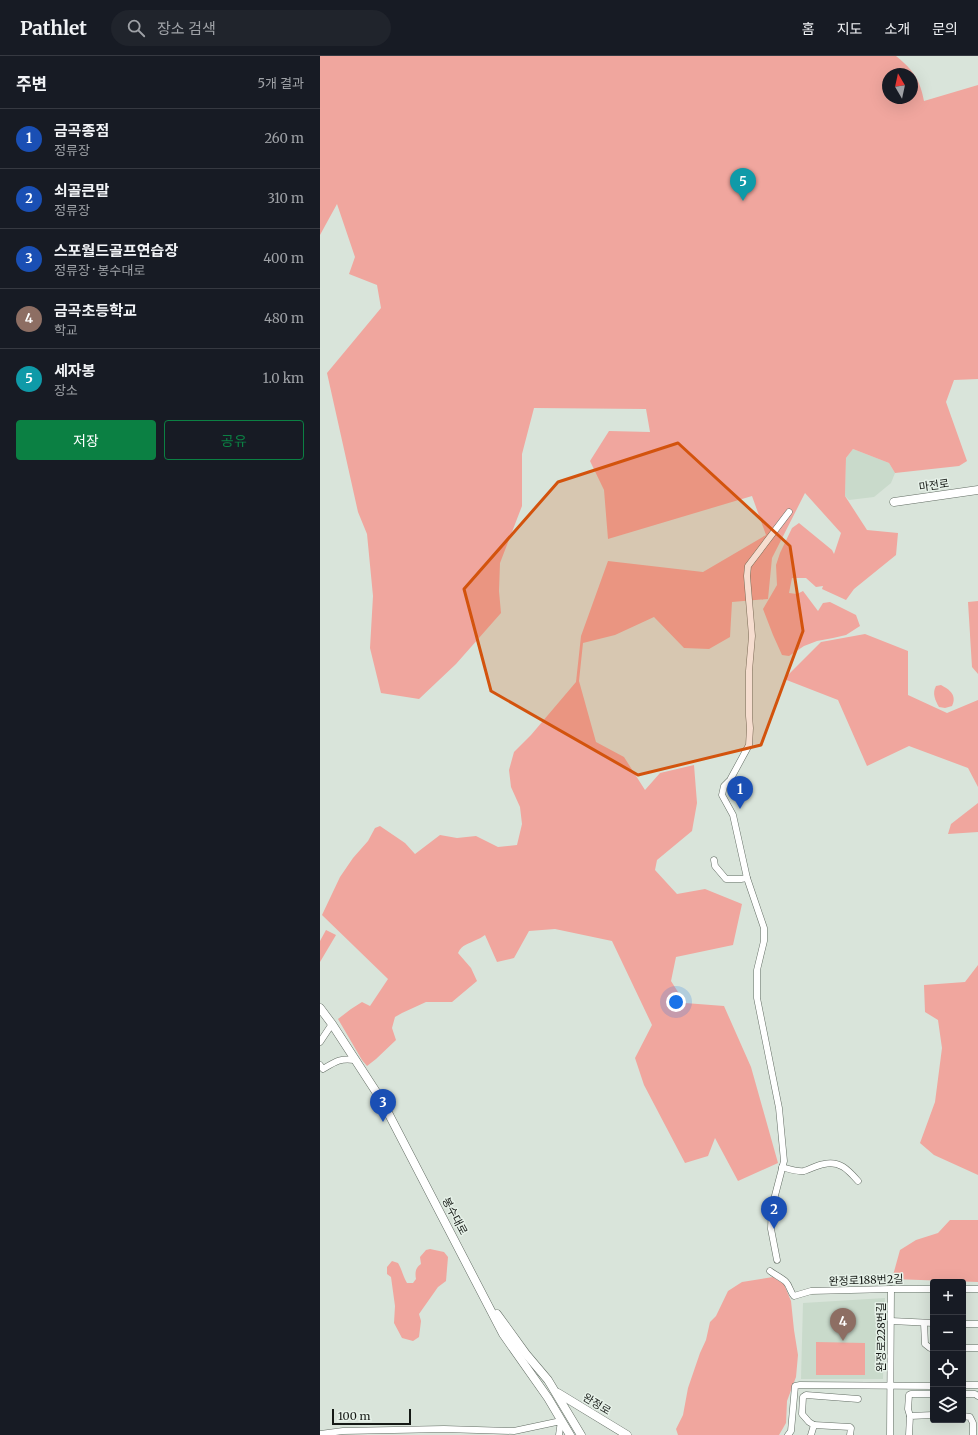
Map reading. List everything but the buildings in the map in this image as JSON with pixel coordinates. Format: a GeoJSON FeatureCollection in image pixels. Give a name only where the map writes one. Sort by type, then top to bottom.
{"type":"FeatureCollection","features":[{"type":"Feature","properties":{"kind":"main road","name":"마전로"},"geometry":{"type":"LineString","coordinates":[[894,502],[978,490]]}},
{"type":"Feature","properties":{"kind":"main road","name":"봉수대로"},"geometry":{"type":"LineString","coordinates":[[320,1008],[382,1101],[503,1334],[548,1398],[569,1435]]}},
{"type":"Feature","properties":{"kind":"main road"},"geometry":{"type":"LineString","coordinates":[[484,1295],[526,1354],[541,1371],[556,1392],[580,1433]]}},
{"type":"Feature","properties":{"kind":"main road","name":"완정로"},"geometry":{"type":"LineString","coordinates":[[525,1366],[543,1383],[556,1392],[627,1435]]}},
{"type":"Feature","properties":{"kind":"main road"},"geometry":{"type":"LineString","coordinates":[[569,1435],[571,1430],[576,1430],[580,1433]]}},
{"type":"Feature","properties":{"kind":"street"},"geometry":{"type":"LineString","coordinates":[[777,1260],[771,1229],[772,1207],[784,1161],[779,1108],[757,998],[757,970],[764,941],[764,928],[747,878],[733,815],[724,799],[722,791],[730,780],[749,745],[749,671],[752,636],[747,576],[748,566],[789,512]]}},
{"type":"Feature","properties":{"kind":"street"},"geometry":{"type":"LineString","coordinates":[[714,860],[715,866],[726,879],[747,878]]}},
{"type":"Feature","properties":{"kind":"street"},"geometry":{"type":"LineString","coordinates":[[320,1042],[332,1024]]}},
{"type":"Feature","properties":{"kind":"street"},"geometry":{"type":"LineString","coordinates":[[320,1065],[323,1070],[337,1060],[355,1060]]}},
{"type":"Feature","properties":{"kind":"street"},"geometry":{"type":"LineString","coordinates":[[782,1167],[803,1171],[833,1163],[847,1169],[858,1181]]}},
{"type":"Feature","properties":{"kind":"street","name":"완정로188번2길"},"geometry":{"type":"LineString","coordinates":[[770,1271],[786,1281],[791,1294],[794,1296],[811,1291],[930,1289]]}},
{"type":"Feature","properties":{"kind":"street","name":"완정로228번길"},"geometry":{"type":"LineString","coordinates":[[890,1435],[891,1289]]}},
{"type":"Feature","properties":{"kind":"street"},"geometry":{"type":"LineString","coordinates":[[966,1289],[978,1289]]}},
{"type":"Feature","properties":{"kind":"street"},"geometry":{"type":"LineString","coordinates":[[891,1321],[930,1324]]}},
{"type":"Feature","properties":{"kind":"street"},"geometry":{"type":"LineString","coordinates":[[924,1323],[925,1344],[930,1348]]}},
{"type":"Feature","properties":{"kind":"street"},"geometry":{"type":"LineString","coordinates":[[966,1324],[978,1324]]}},
{"type":"Feature","properties":{"kind":"street"},"geometry":{"type":"LineString","coordinates":[[966,1348],[978,1348]]}},
{"type":"Feature","properties":{"kind":"street"},"geometry":{"type":"LineString","coordinates":[[966,1394],[977,1395],[976,1385]]}},
{"type":"Feature","properties":{"kind":"street"},"geometry":{"type":"LineString","coordinates":[[788,1435],[791,1431],[795,1386],[891,1386]]}},
{"type":"Feature","properties":{"kind":"street","name":"완정로228번길"},"geometry":{"type":"LineString","coordinates":[[891,1386],[930,1386]]}},
{"type":"Feature","properties":{"kind":"street"},"geometry":{"type":"LineString","coordinates":[[909,1435],[909,1395],[930,1394]]}},
{"type":"Feature","properties":{"kind":"street"},"geometry":{"type":"LineString","coordinates":[[850,1435],[850,1427],[814,1425],[809,1422],[802,1414],[803,1398],[806,1396],[858,1399]]}},
{"type":"Feature","properties":{"kind":"street"},"geometry":{"type":"LineString","coordinates":[[910,1416],[930,1415]]}},
{"type":"Feature","properties":{"kind":"street"},"geometry":{"type":"LineString","coordinates":[[966,1416],[973,1416],[973,1435]]}},
{"type":"Feature","properties":{"kind":"street"},"geometry":{"type":"LineString","coordinates":[[320,1434],[343,1431],[444,1429],[514,1431],[561,1421],[559,1435]]}},
{"type":"Feature","properties":{"kind":"street"},"geometry":{"type":"LineString","coordinates":[[811,1435],[814,1425]]}},
{"type":"Feature","properties":{"kind":"highlighted area"},"geometry":{"type":"Polygon","coordinates":[[[678,443],[790,546],[803,631],[761,745],[638,775],[491,691],[464,589],[558,482],[678,443]]]}},
{"type":"Feature","properties":{"kind":"shaded area"},"geometry":{"type":"Polygon","coordinates":[[[320,56],[896,56],[909,68],[882,68],[882,104],[918,104],[918,81],[924,101],[978,85],[978,379],[954,380],[946,402],[967,461],[959,466],[895,473],[889,463],[853,449],[846,458],[845,496],[867,530],[898,533],[896,555],[854,589],[846,600],[822,589],[823,586],[816,587],[806,578],[792,578],[789,593],[797,594],[803,591],[818,611],[823,603],[830,602],[856,615],[860,626],[846,635],[817,641],[804,646],[789,656],[782,655],[773,635],[763,609],[777,585],[776,565],[792,528],[799,523],[832,550],[834,554],[841,533],[805,493],[772,558],[768,599],[732,602],[730,637],[709,649],[684,648],[654,617],[615,635],[583,643],[579,681],[596,742],[624,757],[645,790],[660,773],[694,765],[697,803],[692,831],[657,860],[655,870],[677,894],[705,889],[742,904],[733,945],[676,957],[671,981],[685,1003],[724,1006],[751,1067],[778,1163],[738,1181],[715,1138],[708,1156],[685,1163],[644,1085],[635,1058],[652,1025],[612,941],[555,929],[529,931],[514,958],[497,962],[485,935],[466,945],[458,953],[471,968],[477,981],[452,1002],[426,1002],[395,1017],[392,1028],[396,1040],[367,1066],[338,1019],[362,1002],[370,1006],[388,979],[322,915],[340,877],[353,858],[368,841],[375,828],[380,826],[405,843],[415,854],[440,835],[457,838],[476,836],[498,847],[517,845],[522,824],[520,807],[511,787],[509,770],[514,752],[531,735],[576,682],[581,636],[608,561],[703,572],[766,535],[752,496],[608,539],[604,490],[590,461],[609,431],[650,432],[646,409],[534,408],[522,454],[522,506],[500,563],[499,591],[501,613],[456,664],[419,699],[381,693],[370,648],[373,596],[367,534],[358,512],[327,373],[381,308],[377,285],[349,274],[355,257],[337,204],[320,235],[320,56]]]}},
{"type":"Feature","properties":{"kind":"shaded area"},"geometry":{"type":"Polygon","coordinates":[[[853,449],[889,463],[895,473],[891,483],[874,497],[849,500],[845,496],[846,458],[853,449]]]}},
{"type":"Feature","properties":{"kind":"shaded area"},"geometry":{"type":"Polygon","coordinates":[[[978,601],[978,674],[972,667],[968,602],[978,601]]]}},
{"type":"Feature","properties":{"kind":"shaded area"},"geometry":{"type":"Polygon","coordinates":[[[865,634],[908,651],[908,695],[947,713],[978,700],[978,787],[968,768],[909,746],[867,766],[838,700],[784,679],[821,642],[865,634]]]}},
{"type":"Feature","properties":{"kind":"shaded area"},"geometry":{"type":"Polygon","coordinates":[[[941,685],[952,693],[954,699],[952,706],[945,708],[939,707],[934,696],[934,691],[936,686],[941,685]]]}},
{"type":"Feature","properties":{"kind":"shaded area"},"geometry":{"type":"Polygon","coordinates":[[[978,803],[978,832],[948,834],[951,824],[978,803]]]}},
{"type":"Feature","properties":{"kind":"shaded area"},"geometry":{"type":"Polygon","coordinates":[[[326,930],[336,935],[320,962],[320,941],[326,930]]]}},
{"type":"Feature","properties":{"kind":"shaded area"},"geometry":{"type":"Polygon","coordinates":[[[978,965],[978,1175],[934,1155],[920,1143],[935,1102],[942,1048],[938,1020],[925,1012],[924,985],[965,982],[978,965]]]}},
{"type":"Feature","properties":{"kind":"shaded area"},"geometry":{"type":"Polygon","coordinates":[[[950,1220],[978,1220],[978,1282],[966,1282],[966,1279],[930,1279],[930,1280],[892,1279],[900,1250],[916,1240],[938,1233],[950,1220]]]}},
{"type":"Feature","properties":{"kind":"shaded area"},"geometry":{"type":"Polygon","coordinates":[[[430,1249],[444,1252],[448,1257],[446,1281],[438,1287],[419,1314],[421,1321],[419,1337],[413,1341],[402,1338],[394,1323],[395,1306],[391,1277],[387,1274],[387,1267],[392,1261],[398,1263],[407,1283],[413,1283],[416,1279],[417,1269],[421,1264],[420,1257],[426,1250],[430,1249]]]}},
{"type":"Feature","properties":{"kind":"shaded area"},"geometry":{"type":"Polygon","coordinates":[[[773,1277],[784,1284],[791,1301],[798,1355],[796,1377],[787,1401],[786,1423],[779,1435],[678,1435],[676,1429],[683,1415],[688,1388],[706,1340],[710,1322],[716,1316],[728,1291],[742,1282],[773,1277]]]}},
{"type":"Feature","properties":{"kind":"shaded area"},"geometry":{"type":"Polygon","coordinates":[[[885,1298],[883,1379],[801,1379],[803,1303],[885,1298]]]}},
{"type":"Feature","properties":{"kind":"shaded area"},"geometry":{"type":"Polygon","coordinates":[[[816,1342],[865,1343],[865,1375],[816,1375],[816,1342]]]}},
{"type":"Feature","properties":{"kind":"place","name":"세자봉"},"geometry":{"type":"Point","coordinates":[743,201]}},
{"type":"Feature","properties":{"kind":"place","name":"금곡종점"},"geometry":{"type":"Point","coordinates":[740,809]}},
{"type":"Feature","properties":{"kind":"place","name":"스포월드골프연습장"},"geometry":{"type":"Point","coordinates":[383,1122]}},
{"type":"Feature","properties":{"kind":"place","name":"쇠골큰말"},"geometry":{"type":"Point","coordinates":[774,1229]}},
{"type":"Feature","properties":{"kind":"place","name":"금곡초등학교"},"geometry":{"type":"Point","coordinates":[843,1341]}}]}
